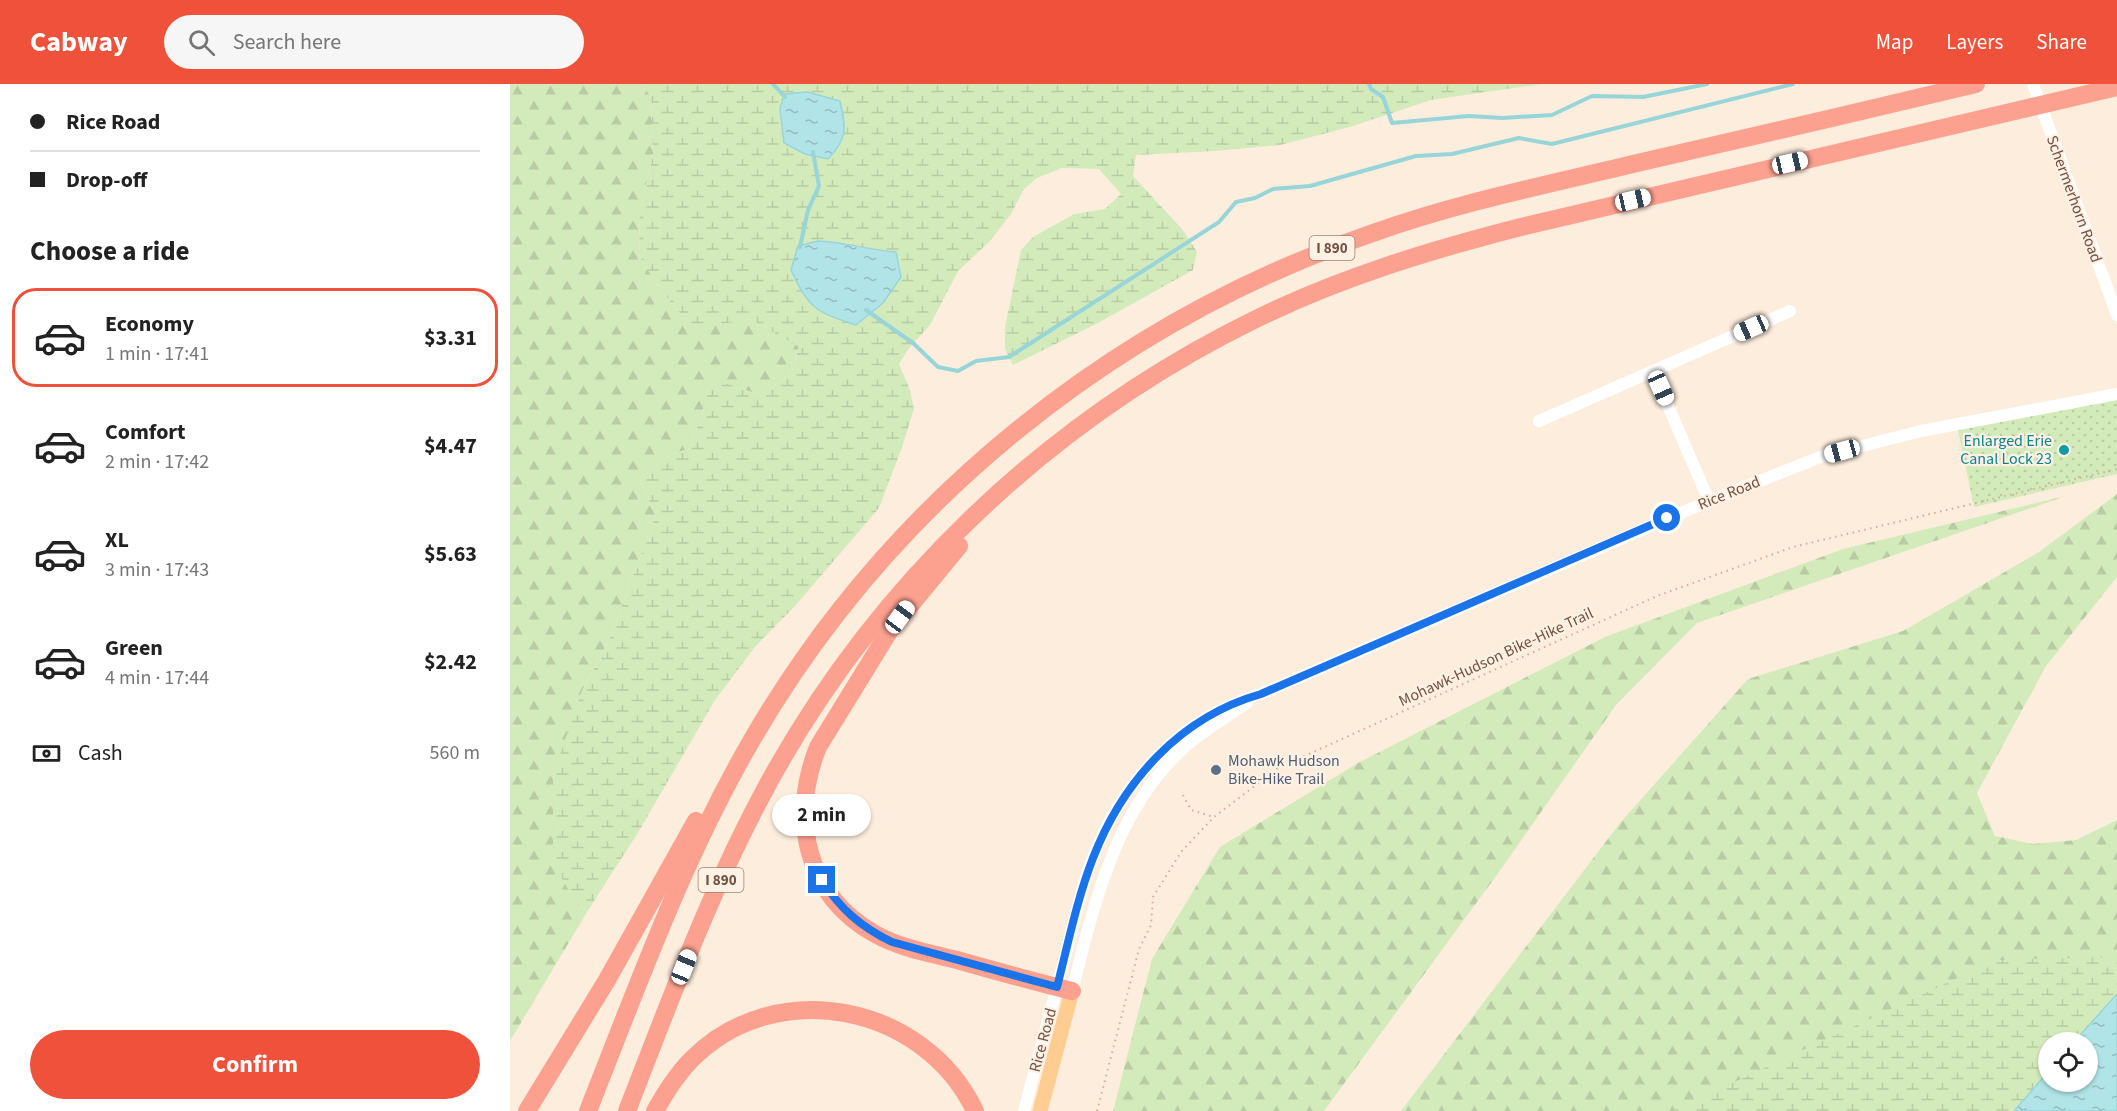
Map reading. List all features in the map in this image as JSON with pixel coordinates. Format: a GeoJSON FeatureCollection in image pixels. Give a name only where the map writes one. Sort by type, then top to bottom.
{"type":"FeatureCollection","features":[{"type":"Feature","properties":{"kind":"highway","name":"I 890"},"geometry":{"type":"LineString","coordinates":[[588,1111],[668,910],[707,823],[754,736],[793,675],[812,648],[899,541],[965,475],[1004,441],[1116,358],[1156,332],[1234,291],[1330,248],[1438,212],[1976,84]]}},
{"type":"Feature","properties":{"kind":"highway","name":"I 890"},"geometry":{"type":"LineString","coordinates":[[627,1111],[697,934],[740,839],[785,754],[845,664],[866,635],[958,530],[991,498],[1061,440],[1136,388],[1215,340],[1300,299],[1383,266],[1521,226],[2117,87]]}},
{"type":"Feature","properties":{"kind":"highway"},"geometry":{"type":"LineString","coordinates":[[1061,440],[956,550],[890,630],[818,747],[805,786],[803,805],[807,845],[822,880],[844,911],[875,934],[892,942],[1064,989]]}},
{"type":"Feature","properties":{"kind":"highway"},"geometry":{"type":"LineString","coordinates":[[527,1111],[607,980],[724,771],[763,713],[793,675]]}},
{"type":"Feature","properties":{"kind":"highway"},"geometry":{"type":"LineString","coordinates":[[655,1111],[692,1059],[723,1035],[758,1019],[798,1010],[818,1009],[867,1017],[913,1039],[944,1065],[958,1082],[975,1111]]}},
{"type":"Feature","properties":{"kind":"main road","name":"Rice Road"},"geometry":{"type":"LineString","coordinates":[[1040,1111],[1064,989]]}},
{"type":"Feature","properties":{"kind":"street","name":"Schermerhorn Road"},"geometry":{"type":"LineString","coordinates":[[2033,84],[2117,315]]}},
{"type":"Feature","properties":{"kind":"street"},"geometry":{"type":"LineString","coordinates":[[1539,421],[1790,311]]}},
{"type":"Feature","properties":{"kind":"street"},"geometry":{"type":"LineString","coordinates":[[1653,371],[1709,501]]}},
{"type":"Feature","properties":{"kind":"street","name":"Rice Road"},"geometry":{"type":"LineString","coordinates":[[1024,1111],[1107,866],[1141,799],[1156,778],[1187,746],[1261,694],[1709,501],[1823,456],[1921,431],[2117,394]]}},
{"type":"Feature","properties":{"kind":"path","name":"Mohawk-Hudson Bike-Hike Trail"},"geometry":{"type":"LineString","coordinates":[[1097,1111],[1139,949],[1151,925],[1153,897],[1181,852],[1214,817],[1278,768],[1657,596],[1793,547],[2117,469]]}},
{"type":"Feature","properties":{"kind":"path"},"geometry":{"type":"LineString","coordinates":[[1183,795],[1191,810],[1214,817]]}},
{"type":"Feature","properties":{"kind":"green space"},"geometry":{"type":"Polygon","coordinates":[[[510,84],[640,84],[651,96],[653,154],[640,212],[639,255],[659,288],[683,317],[697,327],[751,319],[799,346],[791,374],[761,395],[712,380],[691,448],[669,455],[640,479],[656,515],[609,640],[582,691],[572,896],[587,912],[510,1041],[510,84]]]}},
{"type":"Feature","properties":{"kind":"green space"},"geometry":{"type":"Polygon","coordinates":[[[640,84],[1542,84],[1431,100],[1350,127],[1280,145],[1136,155],[1133,176],[1182,229],[1197,252],[1193,270],[1098,323],[1013,365],[1005,349],[1005,327],[1021,250],[1033,237],[1074,214],[1105,209],[1121,194],[1099,169],[1062,168],[1037,178],[1024,189],[1011,214],[990,241],[958,271],[930,325],[909,348],[899,364],[910,390],[914,409],[879,508],[795,606],[755,647],[715,700],[639,831],[587,912],[572,896],[553,863],[553,775],[582,691],[609,640],[656,515],[640,479],[669,455],[691,448],[712,379],[761,395],[791,374],[799,347],[751,319],[698,328],[683,317],[659,288],[639,255],[640,212],[653,154],[651,96],[640,84]],[[808,92],[805,154],[828,159],[808,92]],[[845,242],[857,325],[883,303],[896,252],[864,249],[845,242]]]}},
{"type":"Feature","properties":{"kind":"green space"},"geometry":{"type":"Polygon","coordinates":[[[2117,400],[2117,474],[1974,507],[1958,430],[2117,400]]]}},
{"type":"Feature","properties":{"kind":"green space"},"geometry":{"type":"Polygon","coordinates":[[[2117,494],[2117,577],[2046,666],[1977,793],[1995,836],[2033,844],[2076,840],[2117,820],[2117,994],[2083,1032],[2038,1032],[2038,1084],[2014,1111],[1401,1111],[1620,823],[1748,679],[1903,631],[2039,552],[2117,494]]]}},
{"type":"Feature","properties":{"kind":"green space"},"geometry":{"type":"Polygon","coordinates":[[[2066,496],[1697,623],[1616,705],[1499,872],[1324,1111],[1113,1111],[1152,959],[1220,847],[1358,763],[1605,637],[1843,549],[2066,496]]]}},
{"type":"Feature","properties":{"kind":"green space"},"geometry":{"type":"Polygon","coordinates":[[[2117,957],[2117,994],[2083,1032],[2038,1032],[2038,1084],[2014,1111],[1672,1111],[1996,960],[2117,957]]]}},
{"type":"Feature","properties":{"kind":"water"},"geometry":{"type":"Polygon","coordinates":[[[808,92],[840,101],[844,132],[835,152],[828,159],[805,154],[784,143],[780,109],[784,94],[808,92]]]}},
{"type":"Feature","properties":{"kind":"water"},"geometry":{"type":"Polygon","coordinates":[[[818,241],[896,252],[901,277],[883,303],[856,325],[815,307],[803,293],[791,270],[798,246],[818,241]]]}},
{"type":"Feature","properties":{"kind":"water"},"geometry":{"type":"Polygon","coordinates":[[[2117,994],[2117,1111],[2014,1111],[2038,1084],[2038,1092],[2098,1092],[2098,1032],[2083,1032],[2117,994]]]}},
{"type":"Feature","properties":{"kind":"waterway"},"geometry":{"type":"LineString","coordinates":[[773,84],[785,97]]}},
{"type":"Feature","properties":{"kind":"waterway"},"geometry":{"type":"LineString","coordinates":[[1369,84],[1371,89],[1383,97],[1392,123],[1469,116],[1502,118],[1552,115],[1592,96],[1643,97],[1707,84]]}},
{"type":"Feature","properties":{"kind":"waterway"},"geometry":{"type":"LineString","coordinates":[[866,310],[913,343],[938,367],[958,371],[976,361],[1009,357],[1219,222],[1236,202],[1255,198],[1273,189],[1310,186],[1416,156],[1452,154],[1519,138],[1552,144],[1793,84]]}},
{"type":"Feature","properties":{"kind":"waterway"},"geometry":{"type":"LineString","coordinates":[[800,247],[808,210],[819,186],[813,152]]}},
{"type":"Feature","properties":{"kind":"place","name":"Enlarged Erie Canal Lock 23"},"geometry":{"type":"Point","coordinates":[2064,450]}},
{"type":"Feature","properties":{"kind":"place","name":"Mohawk Hudson Bike-Hike Trail"},"geometry":{"type":"Point","coordinates":[1216,770]}},
{"type":"Feature","properties":{"kind":"route"},"geometry":{"type":"LineString","coordinates":[[822,880],[844,911],[875,934],[892,942],[1057,987],[1083,887],[1103,835],[1115,812],[1145,771],[1194,723],[1227,705],[1261,694],[1459,606],[1667,518]]}}]}
